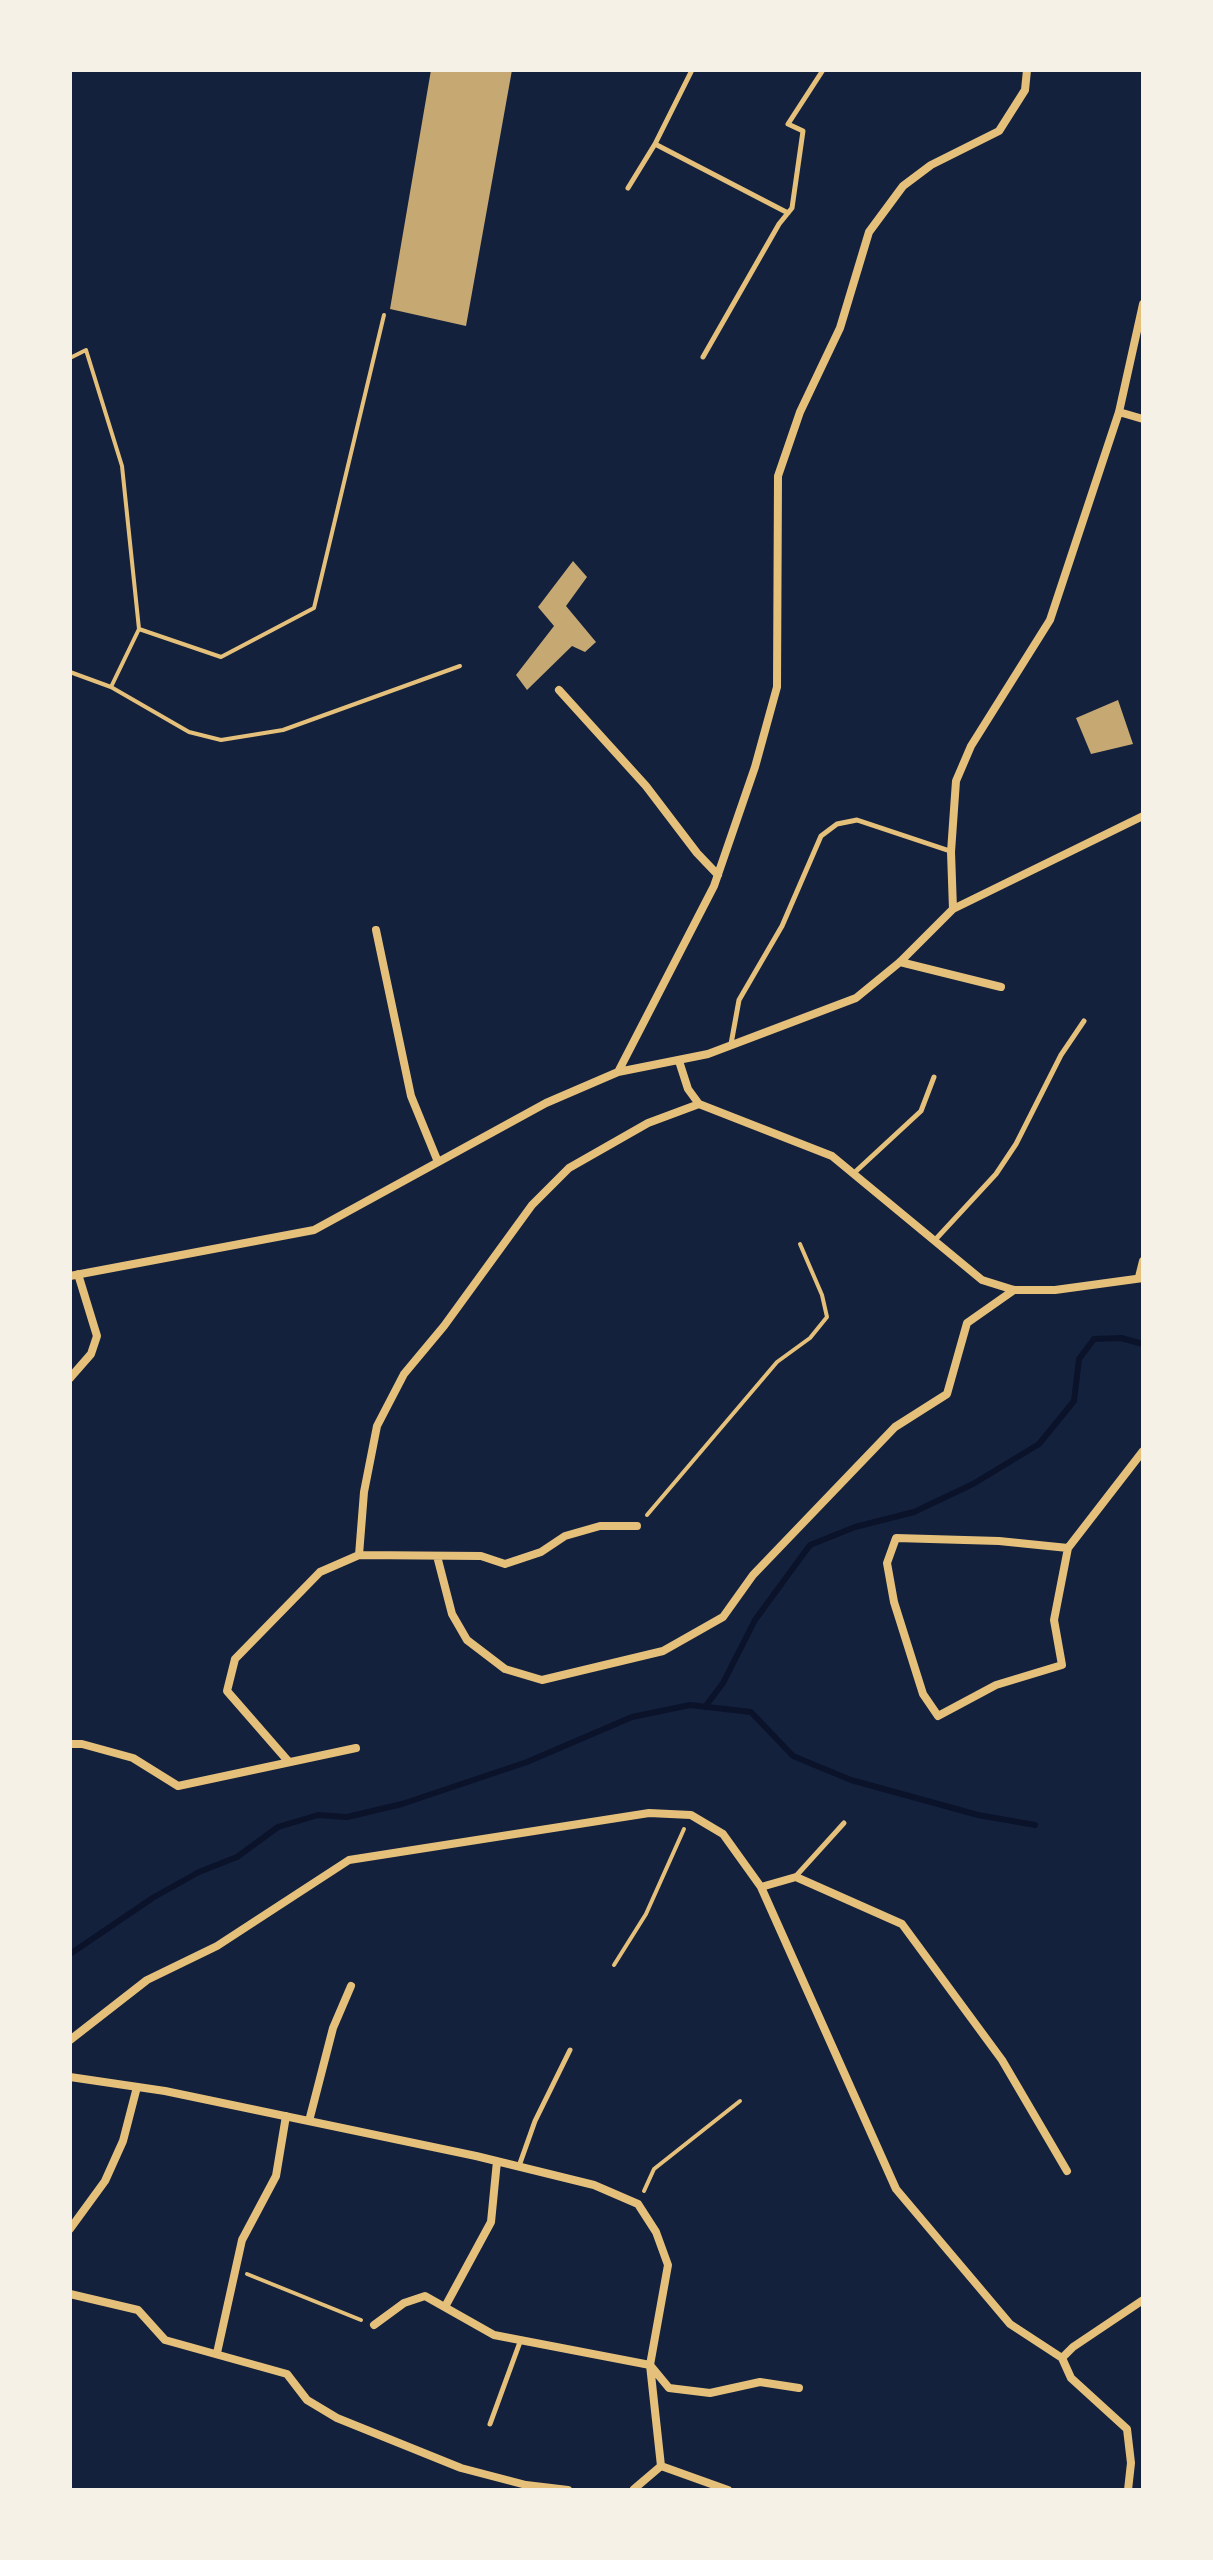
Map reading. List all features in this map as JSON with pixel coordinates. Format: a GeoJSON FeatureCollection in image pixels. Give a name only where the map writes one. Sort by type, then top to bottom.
{"type":"FeatureCollection","features":[{"type":"Feature","properties":{"kind":"street"},"geometry":{"type":"LineString","coordinates":[[618,1072],[718,875],[755,767],[777,687],[778,476],[800,412],[840,328],[869,232],[903,186],[931,165],[999,131],[1025,90],[1027,70]]}},
{"type":"Feature","properties":{"kind":"street"},"geometry":{"type":"LineString","coordinates":[[953,909],[951,852],[956,781],[971,746],[1050,620],[1119,412],[1143,304]]}},
{"type":"Feature","properties":{"kind":"street"},"geometry":{"type":"LineString","coordinates":[[1119,412],[1143,419]]}},
{"type":"Feature","properties":{"kind":"street"},"geometry":{"type":"LineString","coordinates":[[559,690],[646,786],[697,853],[718,875]]}},
{"type":"Feature","properties":{"kind":"street"},"geometry":{"type":"LineString","coordinates":[[70,1378],[91,1354],[97,1336],[74,1275],[314,1230],[546,1103],[618,1072],[679,1061],[856,998],[900,962],[953,909],[1143,816]]}},
{"type":"Feature","properties":{"kind":"street"},"geometry":{"type":"LineString","coordinates":[[376,930],[411,1096],[438,1162]]}},
{"type":"Feature","properties":{"kind":"street"},"geometry":{"type":"LineString","coordinates":[[900,962],[1001,987]]}},
{"type":"Feature","properties":{"kind":"street"},"geometry":{"type":"LineString","coordinates":[[679,1061],[688,1089],[699,1104],[832,1156],[982,1280],[1014,1290],[1055,1290],[1141,1278],[1143,1261]]}},
{"type":"Feature","properties":{"kind":"street"},"geometry":{"type":"LineString","coordinates":[[359,1555],[364,1492],[377,1426],[404,1374],[444,1326],[532,1205],[569,1168],[648,1123],[699,1104]]}},
{"type":"Feature","properties":{"kind":"street"},"geometry":{"type":"LineString","coordinates":[[437,1556],[452,1614],[467,1640],[505,1669],[542,1680],[663,1651],[723,1617],[753,1575],[895,1427],[947,1394],[967,1323],[1014,1290]]}},
{"type":"Feature","properties":{"kind":"street"},"geometry":{"type":"LineString","coordinates":[[1068,1548],[999,1541],[896,1538],[887,1563],[894,1602],[923,1694],[938,1716],[996,1685],[1062,1665],[1054,1620],[1068,1548],[1143,1451]]}},
{"type":"Feature","properties":{"kind":"street"},"geometry":{"type":"LineString","coordinates":[[288,1761],[227,1691],[235,1659],[320,1572],[359,1555],[481,1556],[505,1564],[541,1552],[565,1536],[600,1526],[637,1526]]}},
{"type":"Feature","properties":{"kind":"street"},"geometry":{"type":"LineString","coordinates":[[70,1744],[82,1744],[133,1758],[178,1786],[356,1748]]}},
{"type":"Feature","properties":{"kind":"street"},"geometry":{"type":"LineString","coordinates":[[70,2040],[147,1980],[217,1946],[349,1860],[649,1813],[691,1815],[723,1834],[761,1887],[896,2189],[1010,2324],[1062,2358],[1071,2378],[1127,2429],[1131,2463],[1128,2490]]}},
{"type":"Feature","properties":{"kind":"street"},"geometry":{"type":"LineString","coordinates":[[761,1887],[796,1877],[902,1924],[1002,2060],[1067,2171]]}},
{"type":"Feature","properties":{"kind":"street"},"geometry":{"type":"LineString","coordinates":[[309,2121],[333,2028],[351,1986]]}},
{"type":"Feature","properties":{"kind":"street"},"geometry":{"type":"LineString","coordinates":[[70,2077],[286,2116],[497,2161],[594,2185],[638,2204],[656,2232],[668,2265],[650,2365],[661,2466]]}},
{"type":"Feature","properties":{"kind":"street"},"geometry":{"type":"LineString","coordinates":[[70,2229],[105,2181],[123,2141],[137,2087]]}},
{"type":"Feature","properties":{"kind":"street"},"geometry":{"type":"LineString","coordinates":[[217,2353],[242,2240],[276,2176],[286,2116]]}},
{"type":"Feature","properties":{"kind":"street"},"geometry":{"type":"LineString","coordinates":[[446,2305],[491,2222],[497,2161]]}},
{"type":"Feature","properties":{"kind":"street"},"geometry":{"type":"LineString","coordinates":[[70,2294],[138,2310],[165,2340],[287,2374],[307,2400],[337,2418],[461,2468],[526,2485],[568,2490]]}},
{"type":"Feature","properties":{"kind":"street"},"geometry":{"type":"LineString","coordinates":[[374,2325],[404,2303],[425,2296],[446,2305],[494,2335],[650,2365],[669,2388],[710,2393],[760,2382],[799,2388]]}},
{"type":"Feature","properties":{"kind":"street"},"geometry":{"type":"LineString","coordinates":[[1062,2358],[1073,2347],[1143,2300]]}},
{"type":"Feature","properties":{"kind":"street"},"geometry":{"type":"LineString","coordinates":[[631,2490],[661,2466]]}},
{"type":"Feature","properties":{"kind":"street"},"geometry":{"type":"LineString","coordinates":[[661,2466],[728,2490]]}},
{"type":"Feature","properties":{"kind":"lane"},"geometry":{"type":"LineString","coordinates":[[628,188],[655,144],[692,70]]}},
{"type":"Feature","properties":{"kind":"lane"},"geometry":{"type":"LineString","coordinates":[[703,357],[792,208],[803,131],[788,124],[823,70]]}},
{"type":"Feature","properties":{"kind":"lane"},"geometry":{"type":"LineString","coordinates":[[655,144],[788,213]]}},
{"type":"Feature","properties":{"kind":"lane"},"geometry":{"type":"LineString","coordinates":[[731,1044],[739,1000],[782,926],[821,836],[837,824],[857,820],[951,852]]}},
{"type":"Feature","properties":{"kind":"lane"},"geometry":{"type":"LineString","coordinates":[[935,1240],[996,1174],[1016,1144],[1061,1055],[1084,1021]]}},
{"type":"Feature","properties":{"kind":"lane"},"geometry":{"type":"LineString","coordinates":[[854,1173],[921,1111],[934,1077]]}},
{"type":"Feature","properties":{"kind":"lane"},"geometry":{"type":"LineString","coordinates":[[796,1877],[844,1823]]}},
{"type":"Feature","properties":{"kind":"lane"},"geometry":{"type":"LineString","coordinates":[[519,2166],[535,2121],[570,2050]]}},
{"type":"Feature","properties":{"kind":"lane"},"geometry":{"type":"LineString","coordinates":[[490,2424],[520,2342]]}},
{"type":"Feature","properties":{"kind":"path"},"geometry":{"type":"LineString","coordinates":[[139,629],[221,657],[314,608],[384,315]]}},
{"type":"Feature","properties":{"kind":"path"},"geometry":{"type":"LineString","coordinates":[[70,358],[86,350],[122,466],[139,629],[111,687]]}},
{"type":"Feature","properties":{"kind":"path"},"geometry":{"type":"LineString","coordinates":[[70,672],[111,687],[189,732],[221,740],[283,730],[460,666]]}},
{"type":"Feature","properties":{"kind":"path"},"geometry":{"type":"LineString","coordinates":[[637,1526],[777,1362],[810,1338],[827,1317],[822,1295],[800,1244]]}},
{"type":"Feature","properties":{"kind":"path"},"geometry":{"type":"LineString","coordinates":[[614,1965],[646,1914],[691,1815]]}},
{"type":"Feature","properties":{"kind":"path"},"geometry":{"type":"LineString","coordinates":[[638,2204],[654,2169],[740,2101]]}},
{"type":"Feature","properties":{"kind":"path"},"geometry":{"type":"LineString","coordinates":[[235,2269],[374,2325]]}},
{"type":"Feature","properties":{"kind":"building"},"geometry":{"type":"Polygon","coordinates":[[[431,70],[512,70],[466,326],[390,309],[431,70]]]}},
{"type":"Feature","properties":{"kind":"building"},"geometry":{"type":"Polygon","coordinates":[[[573,561],[587,577],[566,606],[596,642],[585,652],[572,646],[527,690],[516,675],[554,626],[538,607],[573,561]]]}},
{"type":"Feature","properties":{"kind":"building"},"geometry":{"type":"Polygon","coordinates":[[[1118,700],[1133,744],[1091,754],[1076,718],[1118,700]]]}},
{"type":"Feature","properties":{"kind":"waterway"},"geometry":{"type":"LineString","coordinates":[[705,1707],[723,1683],[755,1620],[810,1545],[855,1527],[914,1512],[973,1484],[1039,1444],[1074,1401],[1079,1359],[1094,1339],[1121,1338],[1143,1344]]}},
{"type":"Feature","properties":{"kind":"waterway"},"geometry":{"type":"LineString","coordinates":[[70,1954],[154,1897],[199,1872],[237,1857],[278,1827],[318,1815],[347,1817],[402,1804],[527,1762],[632,1717],[690,1705],[751,1712],[793,1756],[851,1780],[978,1815],[1035,1825]]}}]}
